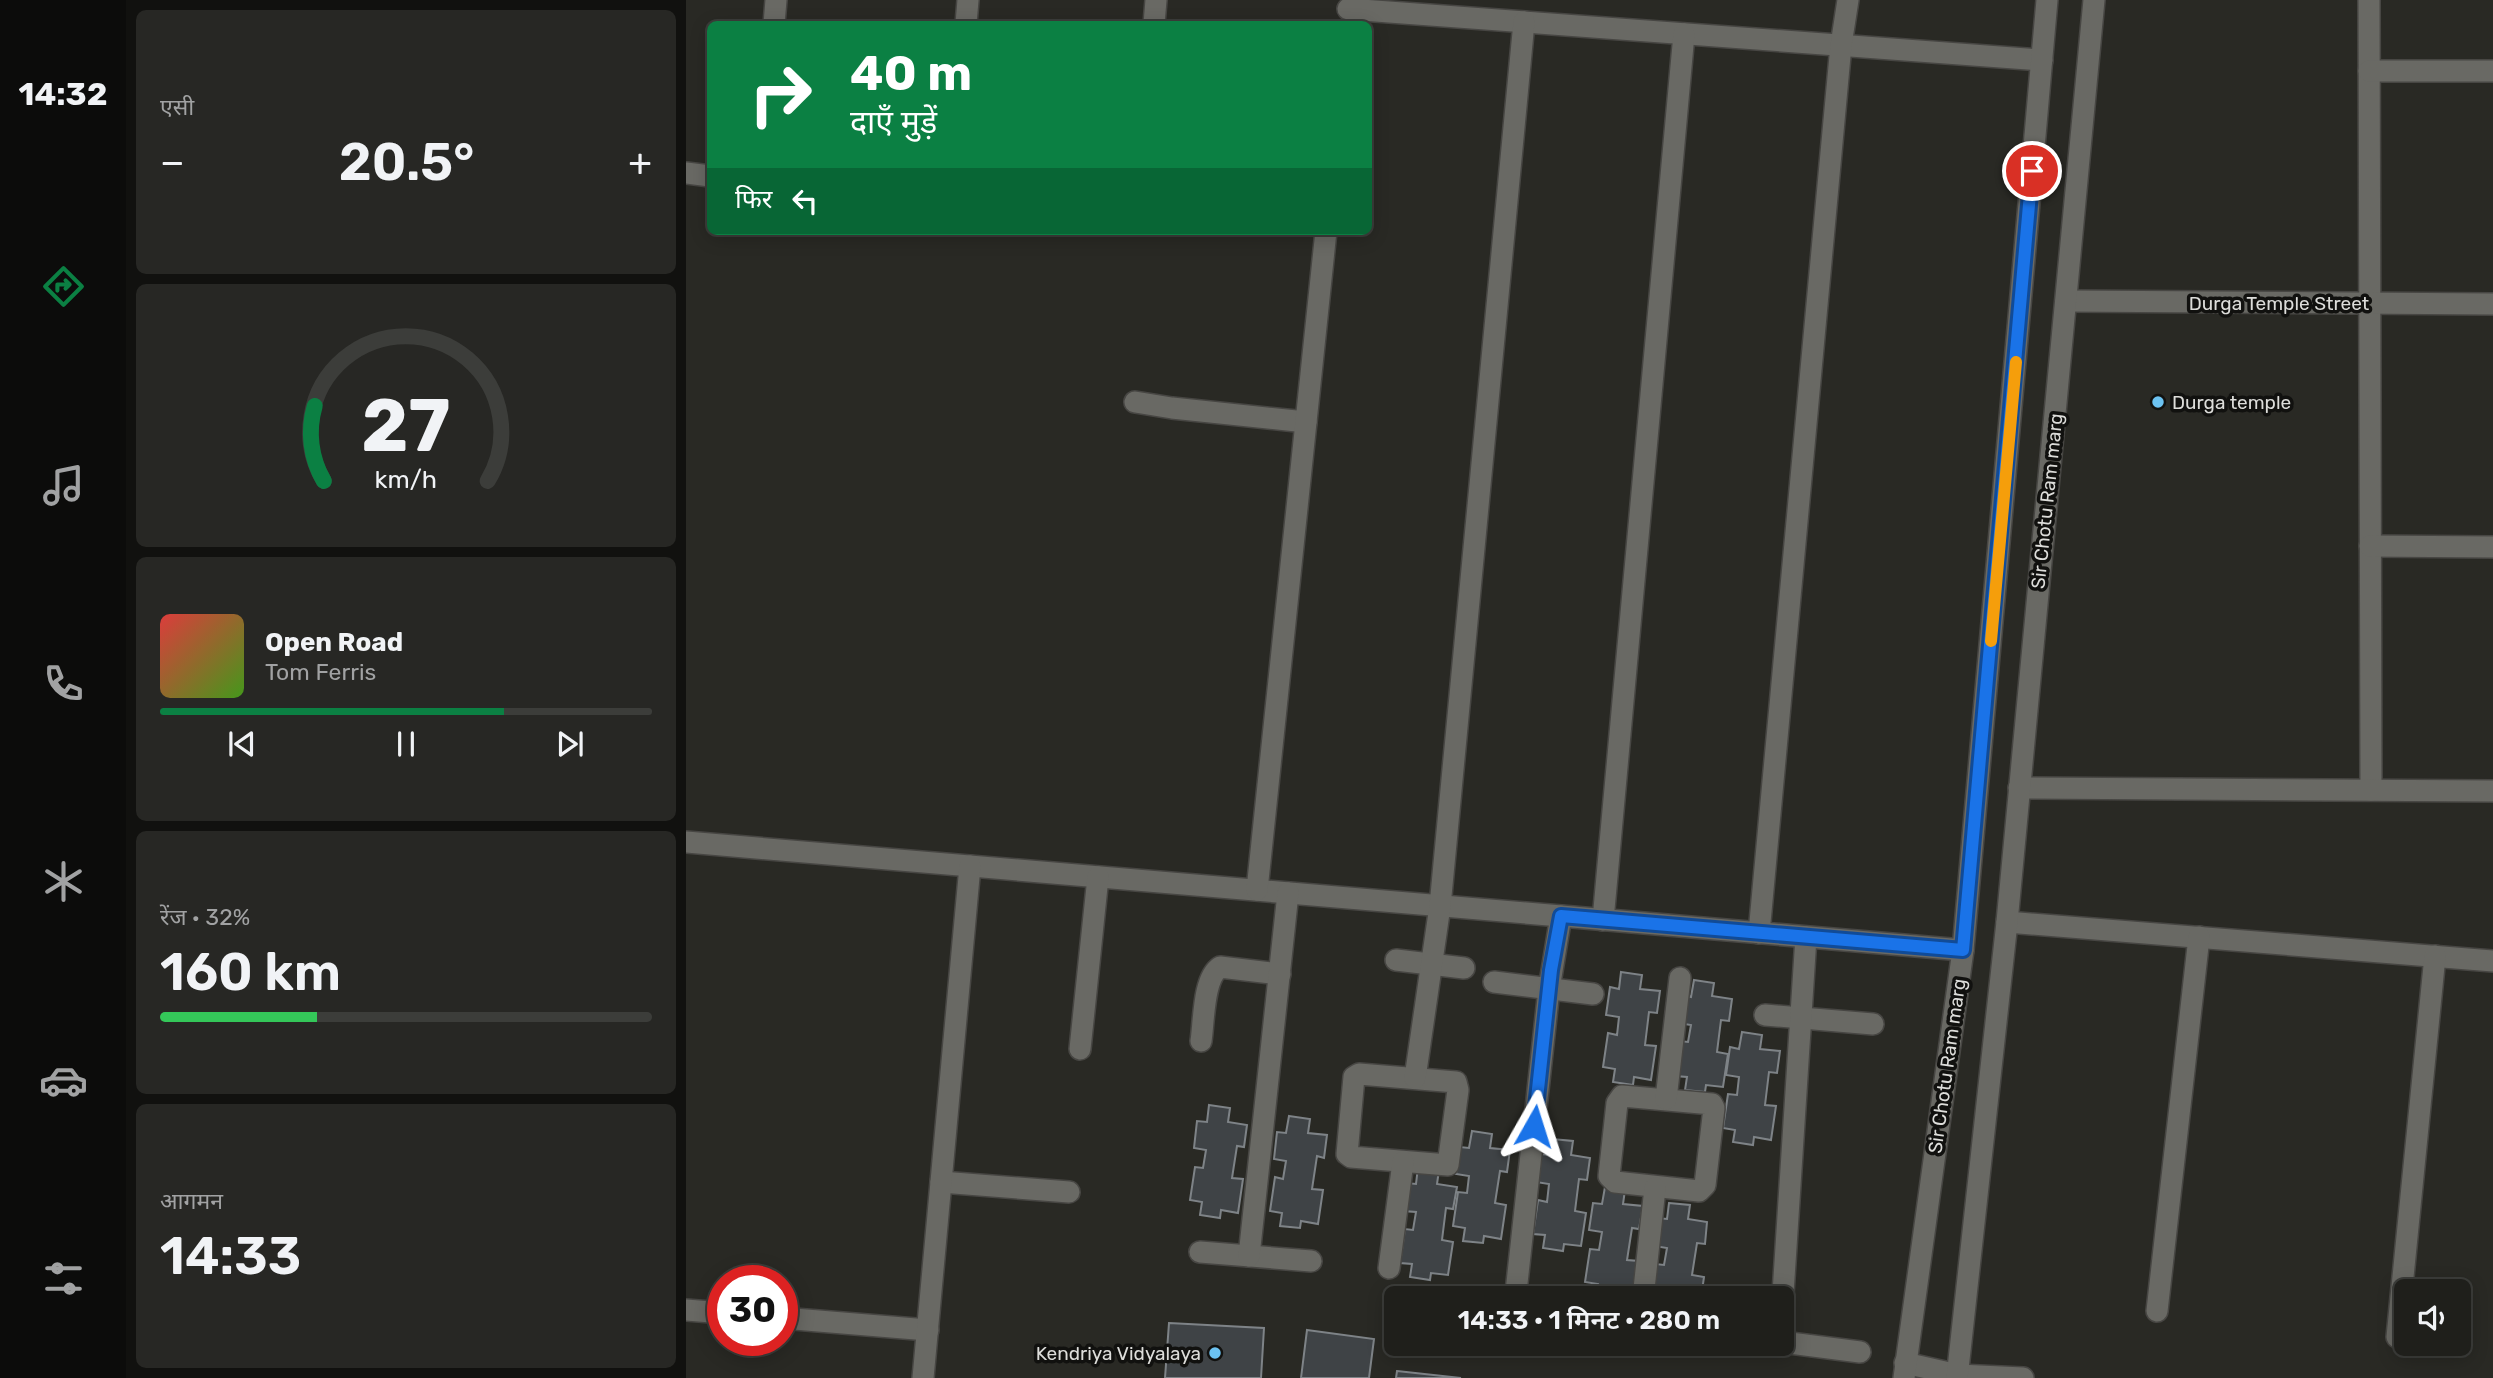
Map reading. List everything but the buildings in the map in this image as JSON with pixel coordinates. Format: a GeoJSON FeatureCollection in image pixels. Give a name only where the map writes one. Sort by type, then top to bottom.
{"type":"FeatureCollection","features":[{"type":"Feature","properties":{"kind":"street"},"geometry":{"type":"LineString","coordinates":[[774,21],[776,0]]}},
{"type":"Feature","properties":{"kind":"street"},"geometry":{"type":"LineString","coordinates":[[966,21],[968,0]]}},
{"type":"Feature","properties":{"kind":"street"},"geometry":{"type":"LineString","coordinates":[[1154,21],[1156,0]]}},
{"type":"Feature","properties":{"kind":"street"},"geometry":{"type":"LineString","coordinates":[[1759,933],[1841,46],[1848,0]]}},
{"type":"Feature","properties":{"kind":"street","name":"Sir Chotu Ram marg"},"geometry":{"type":"LineString","coordinates":[[1905,1371],[1963,950],[2047,0]]}},
{"type":"Feature","properties":{"kind":"street","name":"Sir Chotu Ram marg"},"geometry":{"type":"LineString","coordinates":[[1958,1376],[2007,922],[2094,0]]}},
{"type":"Feature","properties":{"kind":"street"},"geometry":{"type":"LineString","coordinates":[[2369,0],[2371,790]]}},
{"type":"Feature","properties":{"kind":"street"},"geometry":{"type":"LineString","coordinates":[[1348,11],[2042,60]]}},
{"type":"Feature","properties":{"kind":"street"},"geometry":{"type":"LineString","coordinates":[[1415,1078],[1440,906],[1524,22]]}},
{"type":"Feature","properties":{"kind":"street"},"geometry":{"type":"LineString","coordinates":[[1603,920],[1684,34]]}},
{"type":"Feature","properties":{"kind":"street"},"geometry":{"type":"LineString","coordinates":[[2370,71],[2493,71]]}},
{"type":"Feature","properties":{"kind":"street"},"geometry":{"type":"LineString","coordinates":[[686,173],[707,176]]}},
{"type":"Feature","properties":{"kind":"street"},"geometry":{"type":"LineString","coordinates":[[1257,890],[1326,235]]}},
{"type":"Feature","properties":{"kind":"street","name":"Durga Temple Street"},"geometry":{"type":"LineString","coordinates":[[2066,301],[2493,304]]}},
{"type":"Feature","properties":{"kind":"street"},"geometry":{"type":"LineString","coordinates":[[1135,402],[1184,410],[1306,422]]}},
{"type":"Feature","properties":{"kind":"street"},"geometry":{"type":"LineString","coordinates":[[2370,547],[2493,547]]}},
{"type":"Feature","properties":{"kind":"street"},"geometry":{"type":"LineString","coordinates":[[2019,788],[2493,791]]}},
{"type":"Feature","properties":{"kind":"street"},"geometry":{"type":"LineString","coordinates":[[686,842],[1963,950]]}},
{"type":"Feature","properties":{"kind":"street"},"geometry":{"type":"LineString","coordinates":[[923,1378],[970,866]]}},
{"type":"Feature","properties":{"kind":"street"},"geometry":{"type":"LineString","coordinates":[[1080,1049],[1098,877]]}},
{"type":"Feature","properties":{"kind":"street"},"geometry":{"type":"LineString","coordinates":[[1249,1256],[1288,893]]}},
{"type":"Feature","properties":{"kind":"street"},"geometry":{"type":"LineString","coordinates":[[1517,1286],[1549,989],[1561,916]]}},
{"type":"Feature","properties":{"kind":"street"},"geometry":{"type":"LineString","coordinates":[[2007,922],[2493,961]]}},
{"type":"Feature","properties":{"kind":"street"},"geometry":{"type":"LineString","coordinates":[[1784,1286],[1806,937]]}},
{"type":"Feature","properties":{"kind":"street"},"geometry":{"type":"LineString","coordinates":[[2157,1311],[2199,937]]}},
{"type":"Feature","properties":{"kind":"street"},"geometry":{"type":"LineString","coordinates":[[2403,1279],[2435,956]]}},
{"type":"Feature","properties":{"kind":"street"},"geometry":{"type":"LineString","coordinates":[[1396,960],[1464,968]]}},
{"type":"Feature","properties":{"kind":"street"},"geometry":{"type":"LineString","coordinates":[[1201,1041],[1209,981],[1214,971],[1220,967],[1280,974]]}},
{"type":"Feature","properties":{"kind":"street"},"geometry":{"type":"LineString","coordinates":[[1666,1099],[1680,978]]}},
{"type":"Feature","properties":{"kind":"street"},"geometry":{"type":"LineString","coordinates":[[1494,982],[1593,994]]}},
{"type":"Feature","properties":{"kind":"street"},"geometry":{"type":"LineString","coordinates":[[1765,1015],[1873,1024]]}},
{"type":"Feature","properties":{"kind":"street"},"geometry":{"type":"LineString","coordinates":[[1359,1074],[1453,1081],[1457,1085],[1448,1165],[1403,1162],[1351,1157],[1347,1154],[1354,1077],[1359,1074]]}},
{"type":"Feature","properties":{"kind":"street"},"geometry":{"type":"LineString","coordinates":[[1622,1096],[1666,1099],[1713,1104],[1705,1185],[1699,1191],[1615,1182],[1609,1176],[1617,1103],[1622,1096]]}},
{"type":"Feature","properties":{"kind":"street"},"geometry":{"type":"LineString","coordinates":[[1389,1268],[1403,1162]]}},
{"type":"Feature","properties":{"kind":"street"},"geometry":{"type":"LineString","coordinates":[[941,1182],[1069,1192]]}},
{"type":"Feature","properties":{"kind":"street"},"geometry":{"type":"LineString","coordinates":[[1644,1286],[1655,1188]]}},
{"type":"Feature","properties":{"kind":"street"},"geometry":{"type":"LineString","coordinates":[[1200,1252],[1311,1261]]}},
{"type":"Feature","properties":{"kind":"street"},"geometry":{"type":"LineString","coordinates":[[686,1310],[707,1312]]}},
{"type":"Feature","properties":{"kind":"street"},"geometry":{"type":"LineString","coordinates":[[798,1319],[928,1330]]}},
{"type":"Feature","properties":{"kind":"street"},"geometry":{"type":"LineString","coordinates":[[1794,1344],[1860,1352]]}},
{"type":"Feature","properties":{"kind":"street"},"geometry":{"type":"LineString","coordinates":[[1905,1371],[2023,1378]]}},
{"type":"Feature","properties":{"kind":"slow traffic"},"geometry":{"type":"LineString","coordinates":[[1991,641],[2016,362]]}},
{"type":"Feature","properties":{"kind":"place","name":"Durga temple"},"geometry":{"type":"Point","coordinates":[2158,402]}},
{"type":"Feature","properties":{"kind":"place","name":"Kendriya Vidyalaya"},"geometry":{"type":"Point","coordinates":[1215,1353]}},
{"type":"Feature","properties":{"kind":"route"},"geometry":{"type":"LineString","coordinates":[[1534,1126],[1551,970],[1561,916],[1963,950],[2032,171]]}}]}
